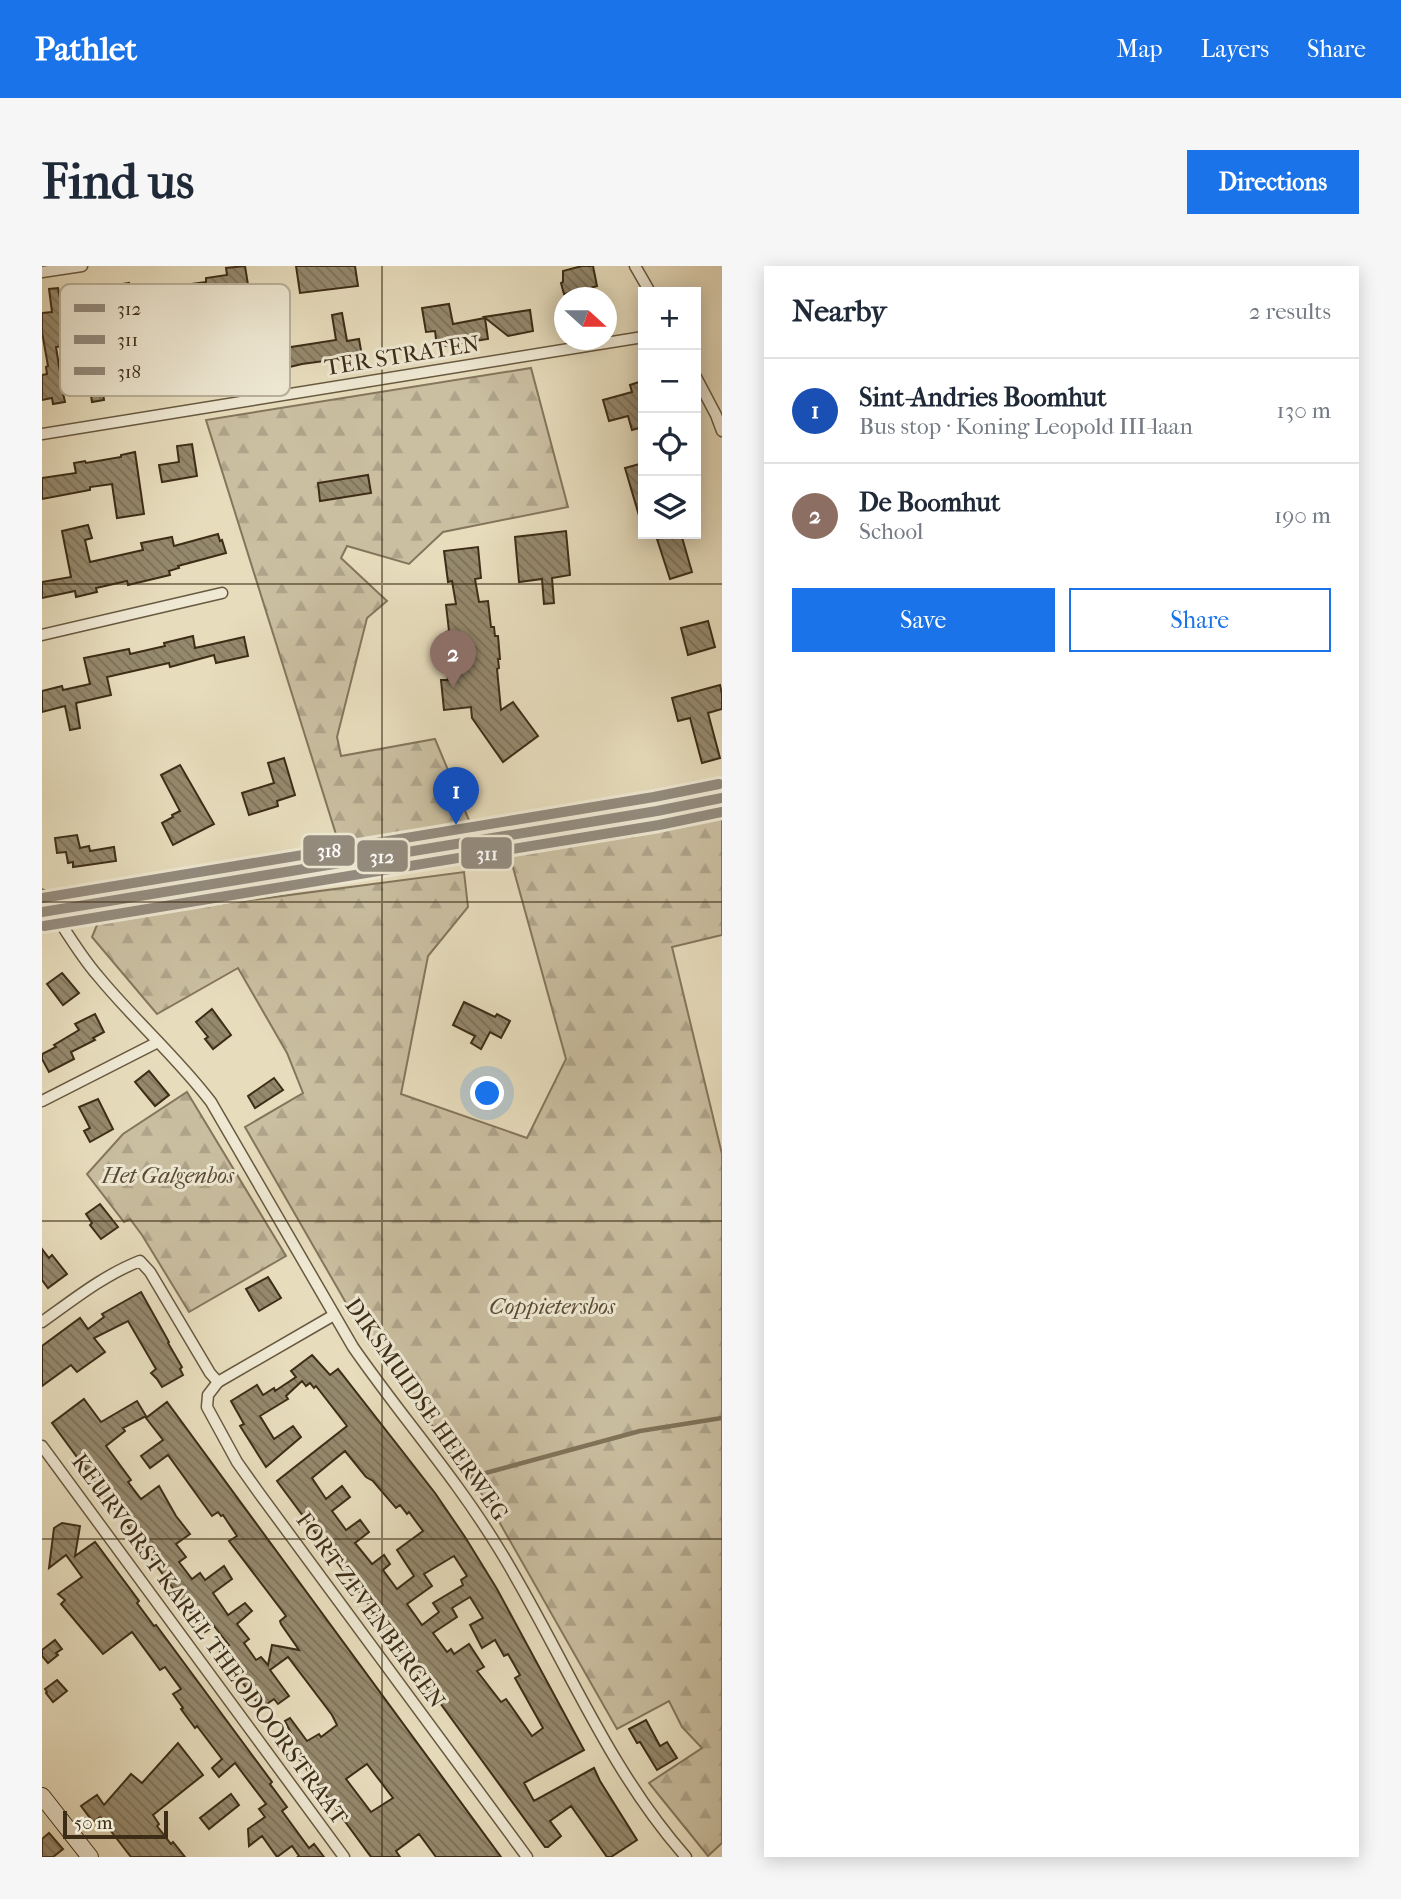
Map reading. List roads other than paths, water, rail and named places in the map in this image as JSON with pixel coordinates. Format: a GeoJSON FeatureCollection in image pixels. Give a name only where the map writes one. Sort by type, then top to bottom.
{"type":"FeatureCollection","features":[{"type":"Feature","properties":{"kind":"street"},"geometry":{"type":"LineString","coordinates":[[42,272],[82,266]]}},
{"type":"Feature","properties":{"kind":"street"},"geometry":{"type":"LineString","coordinates":[[635,266],[647,287]]}},
{"type":"Feature","properties":{"kind":"street","name":"TER STRATEN"},"geometry":{"type":"LineString","coordinates":[[290,394],[638,338]]}},
{"type":"Feature","properties":{"kind":"street"},"geometry":{"type":"LineString","coordinates":[[701,386],[722,431]]}},
{"type":"Feature","properties":{"kind":"street","name":"TER STRATEN"},"geometry":{"type":"LineString","coordinates":[[42,434],[277,396]]}},
{"type":"Feature","properties":{"kind":"street"},"geometry":{"type":"LineString","coordinates":[[42,635],[222,593]]}},
{"type":"Feature","properties":{"kind":"street"},"geometry":{"type":"LineString","coordinates":[[47,911],[644,814],[722,798]]}},
{"type":"Feature","properties":{"kind":"street","name":"DIKSMUIDSE HEERWEG"},"geometry":{"type":"LineString","coordinates":[[42,895],[47,911],[96,975],[188,1072],[212,1103],[353,1347],[481,1520],[511,1569],[624,1774],[647,1810],[686,1857]]}},
{"type":"Feature","properties":{"kind":"street"},"geometry":{"type":"LineString","coordinates":[[42,1101],[158,1042]]}},
{"type":"Feature","properties":{"kind":"street"},"geometry":{"type":"LineString","coordinates":[[42,1322],[83,1292],[140,1261],[150,1272],[218,1382],[334,1315]]}},
{"type":"Feature","properties":{"kind":"street","name":"FORT ZEVENBERGEN"},"geometry":{"type":"LineString","coordinates":[[218,1382],[208,1395],[206,1406],[237,1462],[527,1857]]}},
{"type":"Feature","properties":{"kind":"street","name":"KEURVORST KAREL THEODOORSTRAAT"},"geometry":{"type":"LineString","coordinates":[[42,1446],[344,1857]]}},
{"type":"Feature","properties":{"kind":"street"},"geometry":{"type":"LineString","coordinates":[[42,1796],[90,1857]]}},
{"type":"Feature","properties":{"kind":"waterway"},"geometry":{"type":"LineString","coordinates":[[471,1477],[640,1431],[722,1418]]}},
{"type":"Feature","properties":{"kind":"place","name":"De Boomhut"},"geometry":{"type":"Point","coordinates":[453,688]}},
{"type":"Feature","properties":{"kind":"place","name":"Sint-Andries Boomhut"},"geometry":{"type":"Point","coordinates":[456,825]}},
{"type":"Feature","properties":{"kind":"park label","name":"Het Galgenbos"},"geometry":{"type":"Point","coordinates":[168,1175]}},
{"type":"Feature","properties":{"kind":"park label","name":"Coppietersbos"},"geometry":{"type":"Point","coordinates":[552,1306]}}]}
